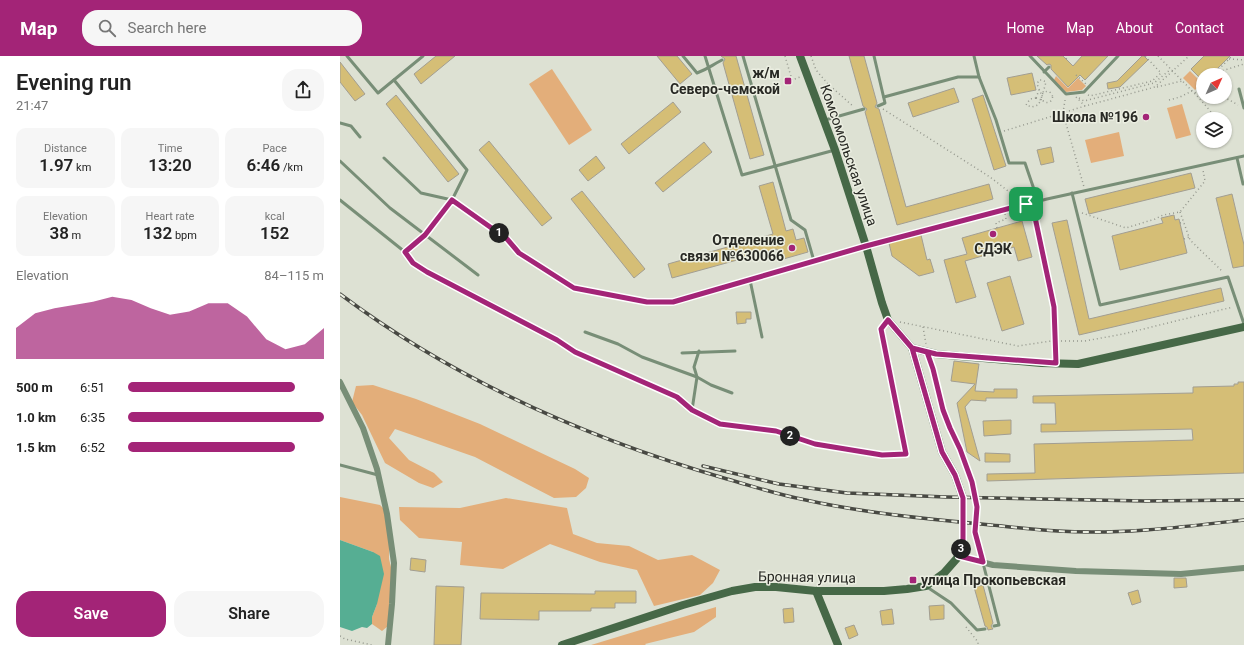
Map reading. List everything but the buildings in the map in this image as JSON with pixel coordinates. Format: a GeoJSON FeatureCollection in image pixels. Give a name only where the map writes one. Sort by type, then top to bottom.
{"type":"FeatureCollection","features":[{"type":"Feature","properties":{"kind":"main road","name":"Комсомольская улица"},"geometry":{"type":"LineString","coordinates":[[800,56],[835,150],[888,320],[912,348]]}},
{"type":"Feature","properties":{"kind":"main road"},"geometry":{"type":"LineString","coordinates":[[912,348],[936,354],[1078,364],[1244,327]]}},
{"type":"Feature","properties":{"kind":"main road","name":"Бронная улица"},"geometry":{"type":"LineString","coordinates":[[562,645],[732,591],[755,587],[776,587],[816,591],[884,591],[926,586],[944,573],[959,556],[963,540],[963,498],[955,475],[942,452],[912,348]]}},
{"type":"Feature","properties":{"kind":"main road"},"geometry":{"type":"LineString","coordinates":[[816,591],[838,645]]}},
{"type":"Feature","properties":{"kind":"street"},"geometry":{"type":"LineString","coordinates":[[647,302],[673,302],[866,246]]}},
{"type":"Feature","properties":{"kind":"street"},"geometry":{"type":"LineString","coordinates":[[340,382],[363,428],[378,475],[387,514],[394,563],[388,645]]}},
{"type":"Feature","properties":{"kind":"street"},"geometry":{"type":"LineString","coordinates":[[959,556],[993,565],[1076,571],[1181,574],[1244,568]]}},
{"type":"Feature","properties":{"kind":"lane"},"geometry":{"type":"LineString","coordinates":[[347,56],[378,93],[423,56]]}},
{"type":"Feature","properties":{"kind":"lane"},"geometry":{"type":"LineString","coordinates":[[683,56],[697,73],[709,69],[714,64],[722,60]]}},
{"type":"Feature","properties":{"kind":"lane"},"geometry":{"type":"LineString","coordinates":[[705,56],[742,175],[835,150]]}},
{"type":"Feature","properties":{"kind":"lane"},"geometry":{"type":"LineString","coordinates":[[743,56],[791,220],[805,230],[814,261]]}},
{"type":"Feature","properties":{"kind":"lane"},"geometry":{"type":"LineString","coordinates":[[874,56],[885,103],[878,106]]}},
{"type":"Feature","properties":{"kind":"lane"},"geometry":{"type":"LineString","coordinates":[[979,56],[975,58],[979,77],[1000,132],[1008,163],[1025,163],[1038,201]]}},
{"type":"Feature","properties":{"kind":"lane"},"geometry":{"type":"LineString","coordinates":[[1030,56],[1066,94],[1084,92],[1118,56]]}},
{"type":"Feature","properties":{"kind":"lane"},"geometry":{"type":"LineString","coordinates":[[1044,72],[1049,67]]}},
{"type":"Feature","properties":{"kind":"lane"},"geometry":{"type":"LineString","coordinates":[[884,97],[958,76],[979,77]]}},
{"type":"Feature","properties":{"kind":"lane"},"geometry":{"type":"LineString","coordinates":[[394,80],[467,170],[452,200],[425,235],[405,252]]}},
{"type":"Feature","properties":{"kind":"lane"},"geometry":{"type":"LineString","coordinates":[[1239,89],[1244,108]]}},
{"type":"Feature","properties":{"kind":"lane"},"geometry":{"type":"LineString","coordinates":[[824,120],[864,109]]}},
{"type":"Feature","properties":{"kind":"lane"},"geometry":{"type":"LineString","coordinates":[[340,123],[351,126],[360,137]]}},
{"type":"Feature","properties":{"kind":"lane"},"geometry":{"type":"LineString","coordinates":[[866,246],[1038,201],[1244,156]]}},
{"type":"Feature","properties":{"kind":"lane"},"geometry":{"type":"LineString","coordinates":[[384,158],[421,193],[452,200],[507,239],[519,253],[574,288],[647,302]]}},
{"type":"Feature","properties":{"kind":"lane"},"geometry":{"type":"LineString","coordinates":[[1237,158],[1243,184]]}},
{"type":"Feature","properties":{"kind":"lane"},"geometry":{"type":"LineString","coordinates":[[340,161],[390,208],[478,275]]}},
{"type":"Feature","properties":{"kind":"lane"},"geometry":{"type":"LineString","coordinates":[[1072,193],[1100,305],[1228,277],[1244,324]]}},
{"type":"Feature","properties":{"kind":"lane"},"geometry":{"type":"LineString","coordinates":[[340,200],[405,252],[413,263],[427,272],[557,340],[575,352],[677,397],[692,410],[720,424],[776,431],[815,444],[882,455],[906,454],[881,329],[888,320]]}},
{"type":"Feature","properties":{"kind":"lane"},"geometry":{"type":"LineString","coordinates":[[1032,203],[1054,307],[1056,363]]}},
{"type":"Feature","properties":{"kind":"lane"},"geometry":{"type":"LineString","coordinates":[[750,280],[762,337]]}},
{"type":"Feature","properties":{"kind":"lane"},"geometry":{"type":"LineString","coordinates":[[585,332],[618,344],[642,357],[697,377],[711,385],[732,392]]}},
{"type":"Feature","properties":{"kind":"lane"},"geometry":{"type":"LineString","coordinates":[[692,410],[697,377],[694,367],[699,351]]}},
{"type":"Feature","properties":{"kind":"lane"},"geometry":{"type":"LineString","coordinates":[[682,353],[699,351],[735,351]]}},
{"type":"Feature","properties":{"kind":"lane"},"geometry":{"type":"LineString","coordinates":[[340,465],[378,475]]}},
{"type":"Feature","properties":{"kind":"lane"},"geometry":{"type":"LineString","coordinates":[[983,562],[999,625],[994,626]]}},
{"type":"Feature","properties":{"kind":"lane"},"geometry":{"type":"LineString","coordinates":[[926,586],[951,603],[977,630],[985,629]]}},
{"type":"Feature","properties":{"kind":"path"},"geometry":{"type":"LineString","coordinates":[[785,56],[792,80]]}},
{"type":"Feature","properties":{"kind":"path"},"geometry":{"type":"LineString","coordinates":[[811,56],[816,70],[859,111]]}},
{"type":"Feature","properties":{"kind":"path"},"geometry":{"type":"LineString","coordinates":[[1084,92],[1090,96],[1152,81],[1161,73],[1145,56]]}},
{"type":"Feature","properties":{"kind":"path"},"geometry":{"type":"LineString","coordinates":[[1158,56],[1195,93],[1211,112]]}},
{"type":"Feature","properties":{"kind":"path"},"geometry":{"type":"LineString","coordinates":[[1073,93],[1084,100],[1154,83],[1189,56]]}},
{"type":"Feature","properties":{"kind":"path"},"geometry":{"type":"LineString","coordinates":[[1220,68],[1232,56]]}},
{"type":"Feature","properties":{"kind":"path"},"geometry":{"type":"LineString","coordinates":[[1229,59],[1244,60]]}},
{"type":"Feature","properties":{"kind":"path"},"geometry":{"type":"LineString","coordinates":[[1232,68],[1244,64]]}},
{"type":"Feature","properties":{"kind":"path"},"geometry":{"type":"LineString","coordinates":[[1155,87],[1172,70]]}},
{"type":"Feature","properties":{"kind":"path"},"geometry":{"type":"LineString","coordinates":[[1076,75],[1088,87]]}},
{"type":"Feature","properties":{"kind":"path"},"geometry":{"type":"LineString","coordinates":[[1041,100],[1036,98],[1030,99],[1026,105],[1032,107],[1038,105],[1041,100],[1042,96],[1046,82],[1042,80],[1038,82],[1039,90],[1042,96],[1042,101],[1045,103],[1050,102],[1052,99],[1052,95],[1048,92],[1044,93],[1042,96]]}},
{"type":"Feature","properties":{"kind":"path"},"geometry":{"type":"LineString","coordinates":[[1000,132],[1063,112],[1183,81]]}},
{"type":"Feature","properties":{"kind":"path"},"geometry":{"type":"LineString","coordinates":[[1036,98],[1039,90]]}},
{"type":"Feature","properties":{"kind":"path"},"geometry":{"type":"LineString","coordinates":[[1169,100],[1180,97],[1192,91]]}},
{"type":"Feature","properties":{"kind":"path"},"geometry":{"type":"LineString","coordinates":[[1079,100],[1085,106]]}},
{"type":"Feature","properties":{"kind":"path"},"geometry":{"type":"LineString","coordinates":[[1232,101],[1244,108]]}},
{"type":"Feature","properties":{"kind":"path"},"geometry":{"type":"LineString","coordinates":[[878,106],[990,177],[1026,204]]}},
{"type":"Feature","properties":{"kind":"path"},"geometry":{"type":"LineString","coordinates":[[1064,106],[1063,112],[1085,191]]}},
{"type":"Feature","properties":{"kind":"path"},"geometry":{"type":"LineString","coordinates":[[1077,212],[1126,228],[1163,215],[1180,212],[1205,181],[1202,165]]}},
{"type":"Feature","properties":{"kind":"path"},"geometry":{"type":"LineString","coordinates":[[1180,212],[1190,240],[1228,277]]}},
{"type":"Feature","properties":{"kind":"path"},"geometry":{"type":"LineString","coordinates":[[997,228],[996,223],[1006,220]]}},
{"type":"Feature","properties":{"kind":"path"},"geometry":{"type":"LineString","coordinates":[[1180,223],[1184,222]]}},
{"type":"Feature","properties":{"kind":"path"},"geometry":{"type":"LineString","coordinates":[[1184,238],[1189,237]]}},
{"type":"Feature","properties":{"kind":"path"},"geometry":{"type":"LineString","coordinates":[[888,320],[1018,346],[1055,341],[1085,341],[1123,334],[1238,306]]}},
{"type":"Feature","properties":{"kind":"path"},"geometry":{"type":"LineString","coordinates":[[922,327],[927,352],[933,369],[943,410],[972,482],[977,507],[975,532],[983,562]]}},
{"type":"Feature","properties":{"kind":"path"},"geometry":{"type":"LineString","coordinates":[[340,636],[346,639],[372,645]]}},
{"type":"Feature","properties":{"kind":"shaded area"},"geometry":{"type":"Polygon","coordinates":[[[552,69],[592,130],[569,145],[529,84],[552,69]]]}},
{"type":"Feature","properties":{"kind":"shaded area"},"geometry":{"type":"Polygon","coordinates":[[[1190,71],[1196,77],[1196,89],[1195,90],[1183,78],[1190,71]]]}},
{"type":"Feature","properties":{"kind":"shaded area"},"geometry":{"type":"Polygon","coordinates":[[[1056,76],[1068,88],[1078,78],[1086,86],[1082,90],[1066,92],[1054,80],[1056,76]]]}},
{"type":"Feature","properties":{"kind":"shaded area"},"geometry":{"type":"Polygon","coordinates":[[[1182,104],[1191,135],[1176,139],[1167,108],[1182,104]]]}},
{"type":"Feature","properties":{"kind":"shaded area"},"geometry":{"type":"Polygon","coordinates":[[[1119,132],[1124,156],[1091,163],[1085,140],[1119,132]]]}},
{"type":"Feature","properties":{"kind":"shaded area"},"geometry":{"type":"Polygon","coordinates":[[[373,385],[416,399],[480,424],[575,469],[589,478],[586,488],[576,497],[554,498],[475,457],[395,429],[389,438],[409,460],[434,473],[443,482],[433,488],[419,483],[385,463],[362,415],[352,402],[356,386],[373,385]]]}},
{"type":"Feature","properties":{"kind":"shaded area"},"geometry":{"type":"Polygon","coordinates":[[[340,497],[380,505],[384,509],[389,535],[389,559],[392,571],[388,626],[382,631],[372,624],[372,617],[377,604],[373,552],[340,540],[340,497]]]}},
{"type":"Feature","properties":{"kind":"shaded area"},"geometry":{"type":"Polygon","coordinates":[[[506,498],[567,508],[573,534],[597,543],[629,546],[658,560],[692,555],[720,570],[713,583],[700,595],[654,606],[637,570],[600,562],[550,544],[503,569],[460,565],[462,542],[419,538],[400,520],[399,507],[460,508],[506,498]]]}},
{"type":"Feature","properties":{"kind":"shaded area"},"geometry":{"type":"Polygon","coordinates":[[[340,540],[380,556],[384,574],[377,604],[372,617],[372,624],[367,628],[362,627],[352,631],[340,627],[340,540]]]}},
{"type":"Feature","properties":{"kind":"shaded area"},"geometry":{"type":"Polygon","coordinates":[[[716,607],[716,617],[694,632],[645,644],[646,645],[591,645],[716,607]]]}},
{"type":"Feature","properties":{"kind":"railway"},"geometry":{"type":"LineString","coordinates":[[340,294],[384,325],[430,354],[525,404],[574,426],[625,445],[676,463],[782,495],[824,504],[895,515],[1049,531],[1128,531],[1174,528],[1244,520]]}},
{"type":"Feature","properties":{"kind":"railway"},"geometry":{"type":"LineString","coordinates":[[703,466],[779,484],[847,493],[946,497],[1145,501],[1244,500]]}},
{"type":"Feature","properties":{"kind":"place","name":"ж/м Северо-чемской"},"geometry":{"type":"Point","coordinates":[788,81]}},
{"type":"Feature","properties":{"kind":"place","name":"Школа №196"},"geometry":{"type":"Point","coordinates":[1146,117]}},
{"type":"Feature","properties":{"kind":"place","name":"СДЭК"},"geometry":{"type":"Point","coordinates":[993,234]}},
{"type":"Feature","properties":{"kind":"place","name":"Отделение связи №630066"},"geometry":{"type":"Point","coordinates":[792,248]}},
{"type":"Feature","properties":{"kind":"place","name":"улица Прокопьевская"},"geometry":{"type":"Point","coordinates":[913,580]}},
{"type":"Feature","properties":{"kind":"route"},"geometry":{"type":"LineString","coordinates":[[1026,204],[866,246],[673,302],[647,302],[574,288],[519,253],[507,239],[452,200],[425,235],[405,252],[413,263],[427,272],[557,340],[575,352],[677,397],[692,410],[720,424],[776,431],[815,444],[882,455],[906,454],[881,329],[888,320],[912,348],[927,352],[933,369],[943,410],[972,482],[977,507],[975,532],[983,562],[959,556],[963,540],[963,498],[955,475],[942,452],[912,348],[936,354],[1056,363],[1054,307],[1032,203],[1026,204]]}}]}
